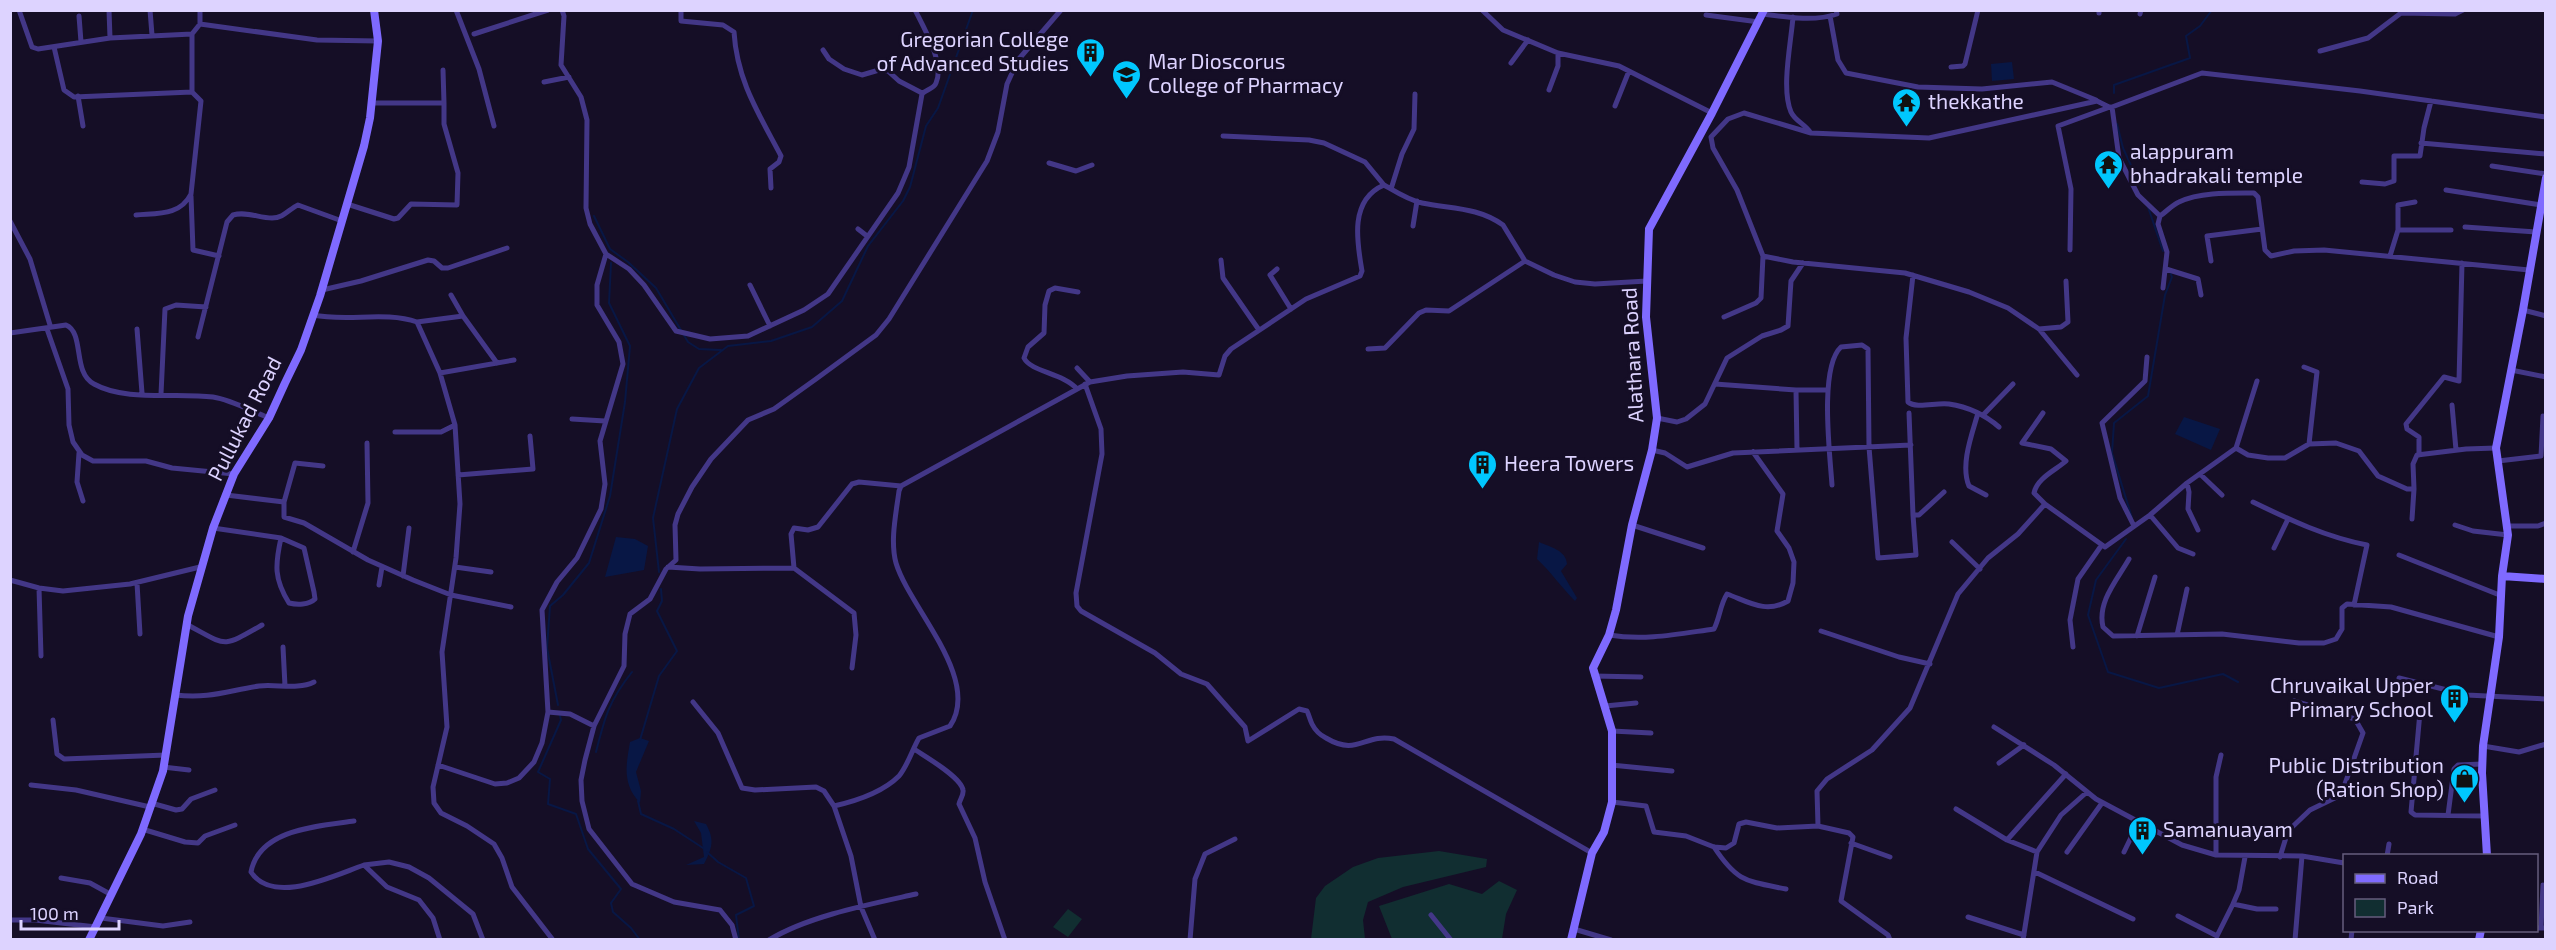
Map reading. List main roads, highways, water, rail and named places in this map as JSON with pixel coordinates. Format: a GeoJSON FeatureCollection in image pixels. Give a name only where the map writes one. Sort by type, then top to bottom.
{"type":"FeatureCollection","features":[{"type":"Feature","properties":{"kind":"water"},"geometry":{"type":"Polygon","coordinates":[[[2012,62],[2014,79],[1992,81],[1991,64],[2012,62]]]}},
{"type":"Feature","properties":{"kind":"water"},"geometry":{"type":"Polygon","coordinates":[[[2184,417],[2220,429],[2211,450],[2175,434],[2184,417]]]}},
{"type":"Feature","properties":{"kind":"water"},"geometry":{"type":"Polygon","coordinates":[[[616,537],[635,539],[648,546],[644,570],[605,577],[616,537]]]}},
{"type":"Feature","properties":{"kind":"water"},"geometry":{"type":"Polygon","coordinates":[[[1539,542],[1564,555],[1567,564],[1561,571],[1577,598],[1575,601],[1537,559],[1539,542]]]}},
{"type":"Feature","properties":{"kind":"water"},"geometry":{"type":"Polygon","coordinates":[[[640,738],[649,741],[636,772],[641,791],[640,803],[630,789],[627,766],[630,742],[640,738]]]}},
{"type":"Feature","properties":{"kind":"water"},"geometry":{"type":"Polygon","coordinates":[[[694,821],[706,824],[711,835],[711,844],[704,864],[686,865],[704,857],[701,833],[694,821]]]}},
{"type":"Feature","properties":{"kind":"waterway"},"geometry":{"type":"LineString","coordinates":[[659,572],[653,518],[677,409],[699,368],[728,346],[771,341],[812,327],[842,301],[868,246],[903,201],[910,187],[926,126],[938,108],[973,10]]}},
{"type":"Feature","properties":{"kind":"waterway"},"geometry":{"type":"LineString","coordinates":[[2114,93],[2114,85],[2190,58],[2186,36],[2200,26],[2212,10]]}},
{"type":"Feature","properties":{"kind":"waterway"},"geometry":{"type":"LineString","coordinates":[[2117,124],[2123,148],[2140,185]]}},
{"type":"Feature","properties":{"kind":"waterway"},"geometry":{"type":"LineString","coordinates":[[2148,207],[2163,251]]}},
{"type":"Feature","properties":{"kind":"waterway"},"geometry":{"type":"LineString","coordinates":[[594,216],[610,249],[656,288],[688,342],[699,349],[721,350]]}},
{"type":"Feature","properties":{"kind":"waterway"},"geometry":{"type":"LineString","coordinates":[[558,705],[547,648],[550,606],[563,595],[589,563],[610,496],[625,402],[630,346],[609,303],[611,263]]}},
{"type":"Feature","properties":{"kind":"waterway"},"geometry":{"type":"LineString","coordinates":[[2132,518],[2112,453],[2114,423],[2148,396],[2165,295],[2172,277],[2170,272]]}},
{"type":"Feature","properties":{"kind":"waterway"},"geometry":{"type":"LineString","coordinates":[[2126,539],[2096,580],[2088,615],[2108,672],[2159,688],[2223,674],[2238,682]]}},
{"type":"Feature","properties":{"kind":"waterway"},"geometry":{"type":"LineString","coordinates":[[640,740],[659,676],[677,651],[657,611],[662,601],[661,589]]}},
{"type":"Feature","properties":{"kind":"waterway"},"geometry":{"type":"LineString","coordinates":[[596,752],[609,709],[632,672]]}},
{"type":"Feature","properties":{"kind":"waterway"},"geometry":{"type":"LineString","coordinates":[[560,716],[561,720],[538,772],[550,779],[548,804],[576,814],[588,849],[621,889],[611,903],[613,912],[631,928],[640,940]]}},
{"type":"Feature","properties":{"kind":"waterway"},"geometry":{"type":"LineString","coordinates":[[638,801],[641,814],[674,829],[703,848]]}},
{"type":"Feature","properties":{"kind":"waterway"},"geometry":{"type":"LineString","coordinates":[[707,852],[718,862],[746,878],[754,906],[736,915],[739,940]]}},
{"type":"Feature","properties":{"kind":"place","name":"Gregorian College of Advanced Studies"},"geometry":{"type":"Point","coordinates":[1090,78]}},
{"type":"Feature","properties":{"kind":"place","name":"Mar Dioscorus College of Pharmacy"},"geometry":{"type":"Point","coordinates":[1127,100]}},
{"type":"Feature","properties":{"kind":"place","name":"thekkathe"},"geometry":{"type":"Point","coordinates":[1907,128]}},
{"type":"Feature","properties":{"kind":"place","name":"alappuram bhadrakali temple"},"geometry":{"type":"Point","coordinates":[2109,190]}},
{"type":"Feature","properties":{"kind":"place","name":"Heera Towers"},"geometry":{"type":"Point","coordinates":[1483,490]}},
{"type":"Feature","properties":{"kind":"place","name":"Chruvaikal Upper Primary School"},"geometry":{"type":"Point","coordinates":[2454,724]}},
{"type":"Feature","properties":{"kind":"place","name":"Public Distribution (Ration Shop)"},"geometry":{"type":"Point","coordinates":[2465,804]}},
{"type":"Feature","properties":{"kind":"place","name":"Samanuayam"},"geometry":{"type":"Point","coordinates":[2142,856]}}]}
